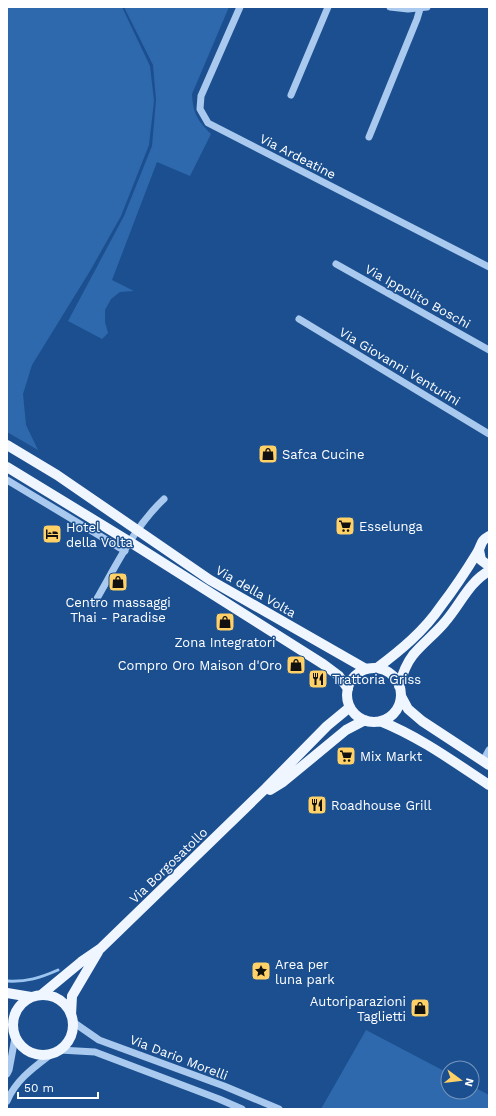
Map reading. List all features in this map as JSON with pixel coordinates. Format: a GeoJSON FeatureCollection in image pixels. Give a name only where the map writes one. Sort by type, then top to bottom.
{"type":"FeatureCollection","features":[{"type":"Feature","properties":{"kind":"main road","name":"Via della Volta"},"geometry":{"type":"LineString","coordinates":[[7,445],[138,529],[210,580],[366,669]]}},
{"type":"Feature","properties":{"kind":"main road","name":"Via della Volta"},"geometry":{"type":"LineString","coordinates":[[7,467],[130,542],[323,664],[339,676],[348,689]]}},
{"type":"Feature","properties":{"kind":"main road"},"geometry":{"type":"LineString","coordinates":[[377,668],[404,647],[425,626],[441,607],[478,550],[480,543],[489,536]]}},
{"type":"Feature","properties":{"kind":"main road"},"geometry":{"type":"LineString","coordinates":[[478,550],[481,560],[489,566]]}},
{"type":"Feature","properties":{"kind":"main road"},"geometry":{"type":"LineString","coordinates":[[380,721],[392,714],[400,703],[400,691],[406,665],[412,656],[455,611],[474,582],[489,570]]}},
{"type":"Feature","properties":{"kind":"main road"},"geometry":{"type":"LineString","coordinates":[[486,763],[422,721],[408,709],[393,676],[383,669],[366,669],[354,676],[348,689],[348,701],[350,707],[359,717],[370,721],[380,721],[398,728],[422,741],[489,785]]}},
{"type":"Feature","properties":{"kind":"main road","name":"Via Borgosatollo"},"geometry":{"type":"LineString","coordinates":[[36,996],[100,949],[254,800],[327,726],[350,707]]}},
{"type":"Feature","properties":{"kind":"main road","name":"Via Borgosatollo"},"geometry":{"type":"LineString","coordinates":[[254,800],[283,782],[346,730],[365,720]]}},
{"type":"Feature","properties":{"kind":"main road","name":"Via Borgosatollo"},"geometry":{"type":"LineString","coordinates":[[72,1018],[72,996],[100,949]]}},
{"type":"Feature","properties":{"kind":"main road"},"geometry":{"type":"LineString","coordinates":[[7,993],[50,996],[59,1000],[66,1006],[72,1018],[73,1031],[70,1038],[66,1045],[55,1052],[40,1055],[30,1053],[21,1047],[12,1029],[13,1019],[17,1010],[23,1002],[36,996]]}},
{"type":"Feature","properties":{"kind":"street","name":"Via Ardeatine"},"geometry":{"type":"LineString","coordinates":[[240,7],[200,96],[200,109],[208,123],[489,267]]}},
{"type":"Feature","properties":{"kind":"street"},"geometry":{"type":"LineString","coordinates":[[291,94],[328,7]]}},
{"type":"Feature","properties":{"kind":"street"},"geometry":{"type":"LineString","coordinates":[[390,7],[408,9],[424,8]]}},
{"type":"Feature","properties":{"kind":"street"},"geometry":{"type":"LineString","coordinates":[[369,137],[417,19],[424,8]]}},
{"type":"Feature","properties":{"kind":"street","name":"Via Ippolito Boschi"},"geometry":{"type":"LineString","coordinates":[[336,264],[489,350]]}},
{"type":"Feature","properties":{"kind":"street","name":"Via Giovanni Venturini"},"geometry":{"type":"LineString","coordinates":[[299,319],[489,434]]}},
{"type":"Feature","properties":{"kind":"street"},"geometry":{"type":"LineString","coordinates":[[7,480],[124,551]]}},
{"type":"Feature","properties":{"kind":"street"},"geometry":{"type":"LineString","coordinates":[[95,602],[138,529],[151,512],[164,499]]}},
{"type":"Feature","properties":{"kind":"street"},"geometry":{"type":"LineString","coordinates":[[486,763],[489,750]]}},
{"type":"Feature","properties":{"kind":"street","name":"Via Dario Morelli"},"geometry":{"type":"LineString","coordinates":[[72,1018],[100,1040],[224,1086],[278,1109]]}},
{"type":"Feature","properties":{"kind":"street"},"geometry":{"type":"LineString","coordinates":[[7,1074],[9,1070],[12,1029]]}},
{"type":"Feature","properties":{"kind":"street"},"geometry":{"type":"LineString","coordinates":[[7,1101],[22,1077],[55,1052]]}},
{"type":"Feature","properties":{"kind":"street","name":"Via Dario Morelli"},"geometry":{"type":"LineString","coordinates":[[55,1052],[95,1052],[242,1109]]}},
{"type":"Feature","properties":{"kind":"shaded area"},"geometry":{"type":"Polygon","coordinates":[[[7,7],[122,7],[150,66],[154,101],[149,145],[121,216],[90,271],[32,365],[23,394],[26,425],[38,450],[7,432],[7,7]]]}},
{"type":"Feature","properties":{"kind":"shaded area"},"geometry":{"type":"Polygon","coordinates":[[[124,7],[229,7],[192,94],[193,106],[197,116],[202,125],[211,134],[190,176],[157,162],[112,280],[134,291],[120,292],[111,299],[105,310],[105,322],[108,333],[102,339],[68,321],[124,216],[152,146],[156,100],[153,65],[124,7]]]}},
{"type":"Feature","properties":{"kind":"shaded area"},"geometry":{"type":"Polygon","coordinates":[[[366,1030],[440,1069],[440,1100],[480,1100],[480,1090],[489,1095],[489,1109],[321,1109],[366,1030]]]}},
{"type":"Feature","properties":{"kind":"waterway"},"geometry":{"type":"LineString","coordinates":[[7,981],[33,979],[58,970]]}},
{"type":"Feature","properties":{"kind":"place","name":"Safca Cucine"},"geometry":{"type":"Point","coordinates":[268,454]}},
{"type":"Feature","properties":{"kind":"place","name":"Esselunga"},"geometry":{"type":"Point","coordinates":[345,526]}},
{"type":"Feature","properties":{"kind":"place","name":"Hotel della Volta"},"geometry":{"type":"Point","coordinates":[52,534]}},
{"type":"Feature","properties":{"kind":"place","name":"Centro massaggi Thai - Paradise"},"geometry":{"type":"Point","coordinates":[118,582]}},
{"type":"Feature","properties":{"kind":"place","name":"Zona Integratori"},"geometry":{"type":"Point","coordinates":[225,622]}},
{"type":"Feature","properties":{"kind":"place","name":"Compro Oro Maison d'Oro"},"geometry":{"type":"Point","coordinates":[296,665]}},
{"type":"Feature","properties":{"kind":"place","name":"Trattoria Griss"},"geometry":{"type":"Point","coordinates":[318,679]}},
{"type":"Feature","properties":{"kind":"place","name":"Mix Markt"},"geometry":{"type":"Point","coordinates":[346,756]}},
{"type":"Feature","properties":{"kind":"place","name":"Roadhouse Grill"},"geometry":{"type":"Point","coordinates":[317,805]}},
{"type":"Feature","properties":{"kind":"place","name":"Area per luna park"},"geometry":{"type":"Point","coordinates":[261,971]}},
{"type":"Feature","properties":{"kind":"place","name":"Autoriparazioni Taglietti"},"geometry":{"type":"Point","coordinates":[420,1008]}}]}
